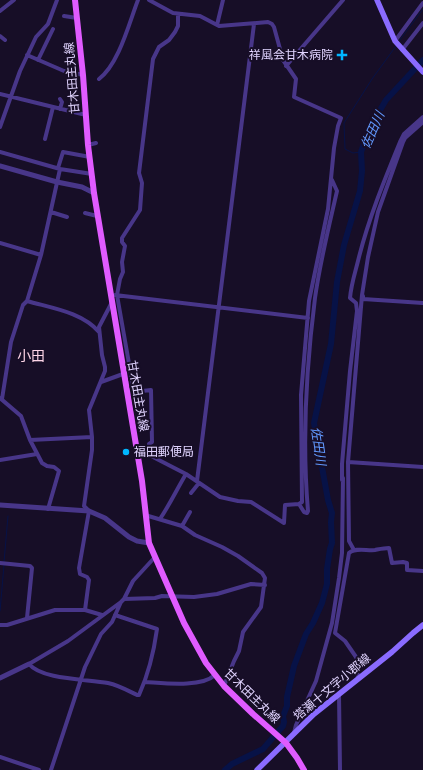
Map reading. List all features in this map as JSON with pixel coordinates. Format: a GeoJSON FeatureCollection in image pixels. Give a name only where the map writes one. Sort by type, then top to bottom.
{"type":"FeatureCollection","features":[{"type":"Feature","properties":{"kind":"main road","name":"甘木田主丸線"},"geometry":{"type":"LineString","coordinates":[[75,0],[83,75],[88,145],[97,216],[114,295],[112,302],[142,481],[149,543],[196,646],[215,675],[224,686],[253,714],[284,741],[304,770]]}},
{"type":"Feature","properties":{"kind":"main road"},"geometry":{"type":"LineString","coordinates":[[377,0],[395,41],[423,72]]}},
{"type":"Feature","properties":{"kind":"main road","name":"塔瀬十文字小郡線"},"geometry":{"type":"LineString","coordinates":[[258,770],[284,741],[314,714],[392,652],[423,625]]}},
{"type":"Feature","properties":{"kind":"street"},"geometry":{"type":"LineString","coordinates":[[0,11],[14,0]]}},
{"type":"Feature","properties":{"kind":"street"},"geometry":{"type":"LineString","coordinates":[[0,127],[27,55],[36,37],[48,24],[57,0]]}},
{"type":"Feature","properties":{"kind":"street"},"geometry":{"type":"LineString","coordinates":[[99,79],[106,74],[114,62],[138,0]]}},
{"type":"Feature","properties":{"kind":"street"},"geometry":{"type":"LineString","coordinates":[[149,0],[173,14],[200,16],[217,25],[268,22],[273,25],[283,60],[296,79],[295,98],[341,118],[334,148],[328,209],[313,278],[308,318],[301,395],[302,502],[299,504]]}},
{"type":"Feature","properties":{"kind":"street"},"geometry":{"type":"LineString","coordinates":[[217,25],[223,0]]}},
{"type":"Feature","properties":{"kind":"street"},"geometry":{"type":"LineString","coordinates":[[286,66],[343,0]]}},
{"type":"Feature","properties":{"kind":"street"},"geometry":{"type":"LineString","coordinates":[[395,41],[423,3]]}},
{"type":"Feature","properties":{"kind":"street"},"geometry":{"type":"LineString","coordinates":[[178,14],[178,26],[175,32],[169,40],[159,47],[153,60],[139,173],[142,183],[140,210],[122,238],[122,242],[125,246],[122,262],[123,272],[114,295],[134,392],[151,390],[152,442],[149,444],[153,457],[186,474],[220,497],[251,502],[283,523],[285,505],[299,504]]}},
{"type":"Feature","properties":{"kind":"street"},"geometry":{"type":"LineString","coordinates":[[64,16],[77,18]]}},
{"type":"Feature","properties":{"kind":"street"},"geometry":{"type":"LineString","coordinates":[[403,51],[423,23]]}},
{"type":"Feature","properties":{"kind":"street"},"geometry":{"type":"LineString","coordinates":[[191,493],[198,482],[254,24]]}},
{"type":"Feature","properties":{"kind":"street"},"geometry":{"type":"LineString","coordinates":[[38,60],[54,30]]}},
{"type":"Feature","properties":{"kind":"street"},"geometry":{"type":"LineString","coordinates":[[0,36],[4,40]]}},
{"type":"Feature","properties":{"kind":"street"},"geometry":{"type":"LineString","coordinates":[[27,55],[64,72],[83,75]]}},
{"type":"Feature","properties":{"kind":"street"},"geometry":{"type":"LineString","coordinates":[[0,94],[86,115]]}},
{"type":"Feature","properties":{"kind":"street"},"geometry":{"type":"LineString","coordinates":[[60,99],[62,102],[60,109]]}},
{"type":"Feature","properties":{"kind":"street"},"geometry":{"type":"LineString","coordinates":[[45,139],[53,107]]}},
{"type":"Feature","properties":{"kind":"street"},"geometry":{"type":"LineString","coordinates":[[294,733],[296,725],[316,681],[332,623],[339,578],[342,554],[342,464],[357,311],[356,303],[350,298],[354,278],[365,234],[379,193],[402,137],[423,117]]}},
{"type":"Feature","properties":{"kind":"street"},"geometry":{"type":"LineString","coordinates":[[354,550],[349,541],[348,462],[362,295],[368,257],[378,212],[403,142],[405,138],[423,122]]}},
{"type":"Feature","properties":{"kind":"street"},"geometry":{"type":"LineString","coordinates":[[88,145],[96,143]]}},
{"type":"Feature","properties":{"kind":"street"},"geometry":{"type":"LineString","coordinates":[[0,152],[59,168],[92,174]]}},
{"type":"Feature","properties":{"kind":"street"},"geometry":{"type":"LineString","coordinates":[[48,508],[59,471],[54,466],[44,465],[30,440],[21,416],[1,398],[11,342],[22,305],[27,301],[41,255],[63,152],[90,157]]}},
{"type":"Feature","properties":{"kind":"street"},"geometry":{"type":"LineString","coordinates":[[0,166],[57,182],[82,187],[94,193]]}},
{"type":"Feature","properties":{"kind":"street"},"geometry":{"type":"LineString","coordinates":[[299,504],[304,512],[307,513],[305,473],[307,381],[315,298],[337,191],[332,179]]}},
{"type":"Feature","properties":{"kind":"street"},"geometry":{"type":"LineString","coordinates":[[51,212],[67,217]]}},
{"type":"Feature","properties":{"kind":"street"},"geometry":{"type":"LineString","coordinates":[[84,213],[97,216]]}},
{"type":"Feature","properties":{"kind":"street"},"geometry":{"type":"LineString","coordinates":[[0,243],[41,255]]}},
{"type":"Feature","properties":{"kind":"street"},"geometry":{"type":"LineString","coordinates":[[114,295],[308,318]]}},
{"type":"Feature","properties":{"kind":"street"},"geometry":{"type":"LineString","coordinates":[[356,303],[362,295]]}},
{"type":"Feature","properties":{"kind":"street"},"geometry":{"type":"LineString","coordinates":[[362,295],[363,299],[423,302]]}},
{"type":"Feature","properties":{"kind":"street"},"geometry":{"type":"LineString","coordinates":[[27,301],[74,315],[94,327],[99,333]]}},
{"type":"Feature","properties":{"kind":"street"},"geometry":{"type":"LineString","coordinates":[[89,511],[84,506],[92,455],[89,410],[101,382],[105,367],[99,333],[101,322],[112,302]]}},
{"type":"Feature","properties":{"kind":"street"},"geometry":{"type":"LineString","coordinates":[[101,382],[123,374]]}},
{"type":"Feature","properties":{"kind":"street"},"geometry":{"type":"LineString","coordinates":[[30,440],[92,437]]}},
{"type":"Feature","properties":{"kind":"street"},"geometry":{"type":"LineString","coordinates":[[0,460],[37,454]]}},
{"type":"Feature","properties":{"kind":"street"},"geometry":{"type":"LineString","coordinates":[[342,480],[348,462]]}},
{"type":"Feature","properties":{"kind":"street"},"geometry":{"type":"LineString","coordinates":[[348,462],[423,467]]}},
{"type":"Feature","properties":{"kind":"street"},"geometry":{"type":"LineString","coordinates":[[160,519],[186,474]]}},
{"type":"Feature","properties":{"kind":"street"},"geometry":{"type":"LineString","coordinates":[[0,505],[89,511],[105,518],[133,539],[149,543]]}},
{"type":"Feature","properties":{"kind":"street"},"geometry":{"type":"LineString","coordinates":[[85,610],[89,580],[87,577],[80,574],[79,568],[89,511]]}},
{"type":"Feature","properties":{"kind":"street"},"geometry":{"type":"LineString","coordinates":[[182,526],[190,512]]}},
{"type":"Feature","properties":{"kind":"street"},"geometry":{"type":"LineString","coordinates":[[145,515],[182,526],[195,536],[222,547],[262,573],[265,578],[261,607],[243,632],[241,648],[224,686]]}},
{"type":"Feature","properties":{"kind":"street"},"geometry":{"type":"LineString","coordinates":[[358,679],[356,657],[345,641],[335,633],[349,553],[354,550],[376,550],[387,547],[389,548],[392,563],[405,562],[407,563],[407,570],[423,571]]}},
{"type":"Feature","properties":{"kind":"street"},"geometry":{"type":"LineString","coordinates":[[51,770],[81,681],[84,667],[101,634],[116,615],[133,581],[155,557]]}},
{"type":"Feature","properties":{"kind":"street"},"geometry":{"type":"LineString","coordinates":[[0,563],[30,566],[32,568],[28,618]]}},
{"type":"Feature","properties":{"kind":"street"},"geometry":{"type":"LineString","coordinates":[[0,678],[29,664],[68,641],[123,600],[173,596],[194,597],[217,594],[251,584],[265,585]]}},
{"type":"Feature","properties":{"kind":"street"},"geometry":{"type":"LineString","coordinates":[[0,625],[7,626],[55,610],[85,610],[102,615]]}},
{"type":"Feature","properties":{"kind":"street"},"geometry":{"type":"LineString","coordinates":[[29,664],[32,668],[51,675],[81,681],[114,684],[138,695],[144,682],[154,648],[157,629],[116,615]]}},
{"type":"Feature","properties":{"kind":"street"},"geometry":{"type":"LineString","coordinates":[[144,682],[197,682],[212,678],[215,675]]}},
{"type":"Feature","properties":{"kind":"street"},"geometry":{"type":"LineString","coordinates":[[339,694],[340,770]]}},
{"type":"Feature","properties":{"kind":"street"},"geometry":{"type":"LineString","coordinates":[[0,757],[39,770]]}},
{"type":"Feature","properties":{"kind":"waterway"},"geometry":{"type":"LineString","coordinates":[[399,41],[423,9]]}},
{"type":"Feature","properties":{"kind":"waterway"},"geometry":{"type":"LineString","coordinates":[[361,152],[353,153],[345,149],[344,123],[372,79],[396,46]]}},
{"type":"Feature","properties":{"kind":"waterway","name":"佐田川"},"geometry":{"type":"LineString","coordinates":[[225,770],[232,764],[263,749],[283,726],[283,716],[287,706],[287,697],[294,666],[306,634],[322,603],[327,584],[327,569],[332,543],[332,513],[328,500],[314,423],[331,344],[337,282],[344,245],[360,191],[362,171],[361,152],[370,127],[386,100],[423,60]]}},
{"type":"Feature","properties":{"kind":"waterway"},"geometry":{"type":"LineString","coordinates":[[4,562],[8,516]]}},
{"type":"Feature","properties":{"kind":"waterway"},"geometry":{"type":"LineString","coordinates":[[0,611],[4,565]]}},
{"type":"Feature","properties":{"kind":"place","name":"祥風会甘木病院"},"geometry":{"type":"Point","coordinates":[342,55]}},
{"type":"Feature","properties":{"kind":"place","name":"福田郵便局"},"geometry":{"type":"Point","coordinates":[126,452]}},
{"type":"Feature","properties":{"kind":"district","name":"小田"},"geometry":{"type":"Point","coordinates":[31,356]}}]}
